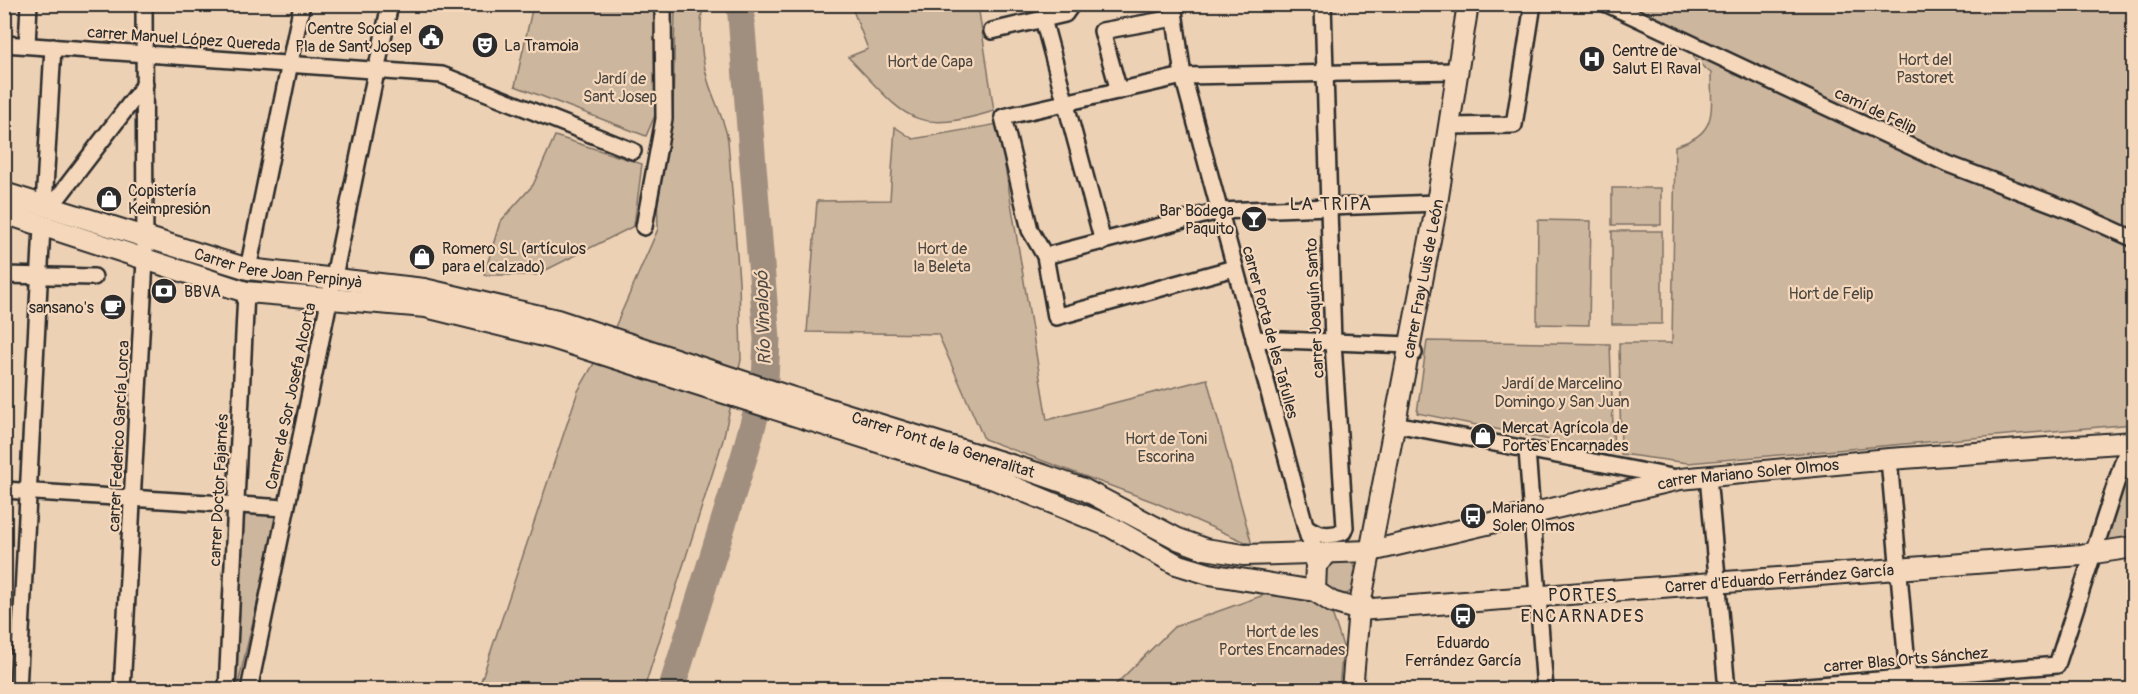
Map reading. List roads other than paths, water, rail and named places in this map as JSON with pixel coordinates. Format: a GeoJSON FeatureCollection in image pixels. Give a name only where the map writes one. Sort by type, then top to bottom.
{"type":"FeatureCollection","features":[{"type":"Feature","properties":{"kind":"main road","name":"carrer Fray Luis de León"},"geometry":{"type":"LineString","coordinates":[[1352,690],[1359,610],[1437,203],[1467,4]]}},
{"type":"Feature","properties":{"kind":"main road","name":"Carrer Pere Joan Perpinyà"},"geometry":{"type":"LineString","coordinates":[[4,193],[145,239],[248,269],[424,289],[554,329]]}},
{"type":"Feature","properties":{"kind":"main road","name":"Carrer Pere Joan Perpinyà"},"geometry":{"type":"LineString","coordinates":[[4,213],[246,292],[426,307],[554,329]]}},
{"type":"Feature","properties":{"kind":"main road","name":"Carrer Pont de la Generalitat"},"geometry":{"type":"LineString","coordinates":[[554,329],[958,458],[1083,489],[1178,539],[1206,549],[1244,555],[1371,551]]}},
{"type":"Feature","properties":{"kind":"main road","name":"carrer Mariano Soler Olmos"},"geometry":{"type":"LineString","coordinates":[[1371,551],[1680,479],[1889,459],[2131,443]]}},
{"type":"Feature","properties":{"kind":"main road","name":"Carrer Pont de la Generalitat"},"geometry":{"type":"LineString","coordinates":[[958,458],[1111,527],[1176,564],[1209,574],[1315,591],[1332,602],[1359,610]]}},
{"type":"Feature","properties":{"kind":"main road","name":"Carrer d'Eduardo Ferrández García"},"geometry":{"type":"LineString","coordinates":[[1359,610],[2093,554],[2133,547]]}},
{"type":"Feature","properties":{"kind":"main road"},"geometry":{"type":"LineString","coordinates":[[1315,591],[1316,565],[1327,554]]}},
{"type":"Feature","properties":{"kind":"street"},"geometry":{"type":"LineString","coordinates":[[27,45],[29,4]]}},
{"type":"Feature","properties":{"kind":"street","name":"carrer Federico García Lorca"},"geometry":{"type":"LineString","coordinates":[[122,690],[145,260],[144,4]]}},
{"type":"Feature","properties":{"kind":"street"},"geometry":{"type":"LineString","coordinates":[[248,269],[302,4]]}},
{"type":"Feature","properties":{"kind":"street","name":"Carrer de Sor Josefa Alcorta"},"geometry":{"type":"LineString","coordinates":[[249,690],[390,4]]}},
{"type":"Feature","properties":{"kind":"street"},"geometry":{"type":"LineString","coordinates":[[644,227],[664,119],[663,4]]}},
{"type":"Feature","properties":{"kind":"street"},"geometry":{"type":"LineString","coordinates":[[993,31],[1065,14],[1072,4]]}},
{"type":"Feature","properties":{"kind":"street","name":"carrer Joaquín Santo"},"geometry":{"type":"LineString","coordinates":[[1305,525],[1316,534],[1325,535],[1342,532],[1344,526],[1333,343],[1323,4]]}},
{"type":"Feature","properties":{"kind":"street"},"geometry":{"type":"LineString","coordinates":[[1449,126],[1514,125],[1533,4]]}},
{"type":"Feature","properties":{"kind":"street","name":"camí de Felip"},"geometry":{"type":"LineString","coordinates":[[1607,4],[1948,164],[2074,212],[2133,240]]}},
{"type":"Feature","properties":{"kind":"street"},"geometry":{"type":"LineString","coordinates":[[1119,91],[1102,31],[1173,11]]}},
{"type":"Feature","properties":{"kind":"street","name":"carrer Porta de les Tafulles"},"geometry":{"type":"LineString","coordinates":[[1173,11],[1183,76],[1305,525],[1315,548],[1327,554]]}},
{"type":"Feature","properties":{"kind":"street"},"geometry":{"type":"LineString","coordinates":[[1043,19],[1103,242]]}},
{"type":"Feature","properties":{"kind":"street","name":"carrer Manuel López Quereda"},"geometry":{"type":"LineString","coordinates":[[4,44],[442,75],[633,151]]}},
{"type":"Feature","properties":{"kind":"street"},"geometry":{"type":"LineString","coordinates":[[47,207],[53,47]]}},
{"type":"Feature","properties":{"kind":"street"},"geometry":{"type":"LineString","coordinates":[[1234,268],[1056,317],[1045,256],[1030,230],[1004,117],[1183,76],[1457,72]]}},
{"type":"Feature","properties":{"kind":"street"},"geometry":{"type":"LineString","coordinates":[[47,207],[145,84]]}},
{"type":"Feature","properties":{"kind":"street"},"geometry":{"type":"LineString","coordinates":[[1045,256],[1219,211],[1437,203]]}},
{"type":"Feature","properties":{"kind":"street"},"geometry":{"type":"LineString","coordinates":[[18,690],[42,227]]}},
{"type":"Feature","properties":{"kind":"street"},"geometry":{"type":"LineString","coordinates":[[4,275],[94,277]]}},
{"type":"Feature","properties":{"kind":"street","name":"carrer Doctor Fajarnés"},"geometry":{"type":"LineString","coordinates":[[227,690],[246,292]]}},
{"type":"Feature","properties":{"kind":"street"},"geometry":{"type":"LineString","coordinates":[[1254,339],[1410,345],[1414,359],[1407,411],[1411,420],[1423,429]]}},
{"type":"Feature","properties":{"kind":"street"},"geometry":{"type":"LineString","coordinates":[[1395,424],[1680,479]]}},
{"type":"Feature","properties":{"kind":"street"},"geometry":{"type":"LineString","coordinates":[[2093,554],[2131,443]]}},
{"type":"Feature","properties":{"kind":"street"},"geometry":{"type":"LineString","coordinates":[[1527,450],[1545,690]]}},
{"type":"Feature","properties":{"kind":"street"},"geometry":{"type":"LineString","coordinates":[[1889,459],[1908,677]]}},
{"type":"Feature","properties":{"kind":"street"},"geometry":{"type":"LineString","coordinates":[[1708,476],[1727,690]]}},
{"type":"Feature","properties":{"kind":"street"},"geometry":{"type":"LineString","coordinates":[[4,490],[285,508]]}},
{"type":"Feature","properties":{"kind":"street","name":"Carrer d'Eduardo Ferrández García"},"geometry":{"type":"LineString","coordinates":[[2093,554],[2133,553]]}},
{"type":"Feature","properties":{"kind":"street","name":"carrer Blas Orts Sánchez"},"geometry":{"type":"LineString","coordinates":[[1758,690],[2057,665],[2093,554]]}},
{"type":"Feature","properties":{"kind":"waterway","name":"Río Vinalopó"},"geometry":{"type":"LineString","coordinates":[[671,690],[744,457],[765,380],[767,339],[740,4]]}},
{"type":"Feature","properties":{"kind":"place","name":"Centre Social el Pla de Sant Josep"},"geometry":{"type":"Point","coordinates":[431,37]}},
{"type":"Feature","properties":{"kind":"place","name":"La Tramoia"},"geometry":{"type":"Point","coordinates":[485,45]}},
{"type":"Feature","properties":{"kind":"place","name":"Centre de Salut El Raval"},"geometry":{"type":"Point","coordinates":[1592,59]}},
{"type":"Feature","properties":{"kind":"place","name":"Copistería Keimpresión"},"geometry":{"type":"Point","coordinates":[109,199]}},
{"type":"Feature","properties":{"kind":"place","name":"Bar Bodega Paquito"},"geometry":{"type":"Point","coordinates":[1254,219]}},
{"type":"Feature","properties":{"kind":"place","name":"Romero SL (artículos para el calzado)"},"geometry":{"type":"Point","coordinates":[422,257]}},
{"type":"Feature","properties":{"kind":"place","name":"BBVA"},"geometry":{"type":"Point","coordinates":[164,291]}},
{"type":"Feature","properties":{"kind":"place","name":"sansano's"},"geometry":{"type":"Point","coordinates":[113,307]}},
{"type":"Feature","properties":{"kind":"place","name":"Mercat Agrícola de Portes Encarnades"},"geometry":{"type":"Point","coordinates":[1483,436]}},
{"type":"Feature","properties":{"kind":"place","name":"Mariano Soler Olmos"},"geometry":{"type":"Point","coordinates":[1473,516]}},
{"type":"Feature","properties":{"kind":"place","name":"Eduardo Ferrández García"},"geometry":{"type":"Point","coordinates":[1463,616]}},
{"type":"Feature","properties":{"kind":"district","name":"LA TRIPA"},"geometry":{"type":"Point","coordinates":[1331,204]}},
{"type":"Feature","properties":{"kind":"district","name":"PORTES ENCARNADES"},"geometry":{"type":"Point","coordinates":[1583,605]}},
{"type":"Feature","properties":{"kind":"park label","name":"Hort de Capa"},"geometry":{"type":"Point","coordinates":[930,61]}},
{"type":"Feature","properties":{"kind":"park label","name":"Hort del Pastoret"},"geometry":{"type":"Point","coordinates":[1925,68]}},
{"type":"Feature","properties":{"kind":"park label","name":"Jardí de Sant Josep"},"geometry":{"type":"Point","coordinates":[620,87]}},
{"type":"Feature","properties":{"kind":"park label","name":"Hort de la Beleta"},"geometry":{"type":"Point","coordinates":[942,257]}},
{"type":"Feature","properties":{"kind":"park label","name":"Hort de Felip"},"geometry":{"type":"Point","coordinates":[1831,293]}},
{"type":"Feature","properties":{"kind":"park label","name":"Jardí de Marcelino Domingo y San Juan"},"geometry":{"type":"Point","coordinates":[1562,392]}},
{"type":"Feature","properties":{"kind":"park label","name":"Hort de Toni Escorina"},"geometry":{"type":"Point","coordinates":[1166,447]}},
{"type":"Feature","properties":{"kind":"park label","name":"Hort de les Portes Encarnades"},"geometry":{"type":"Point","coordinates":[1282,640]}}]}
